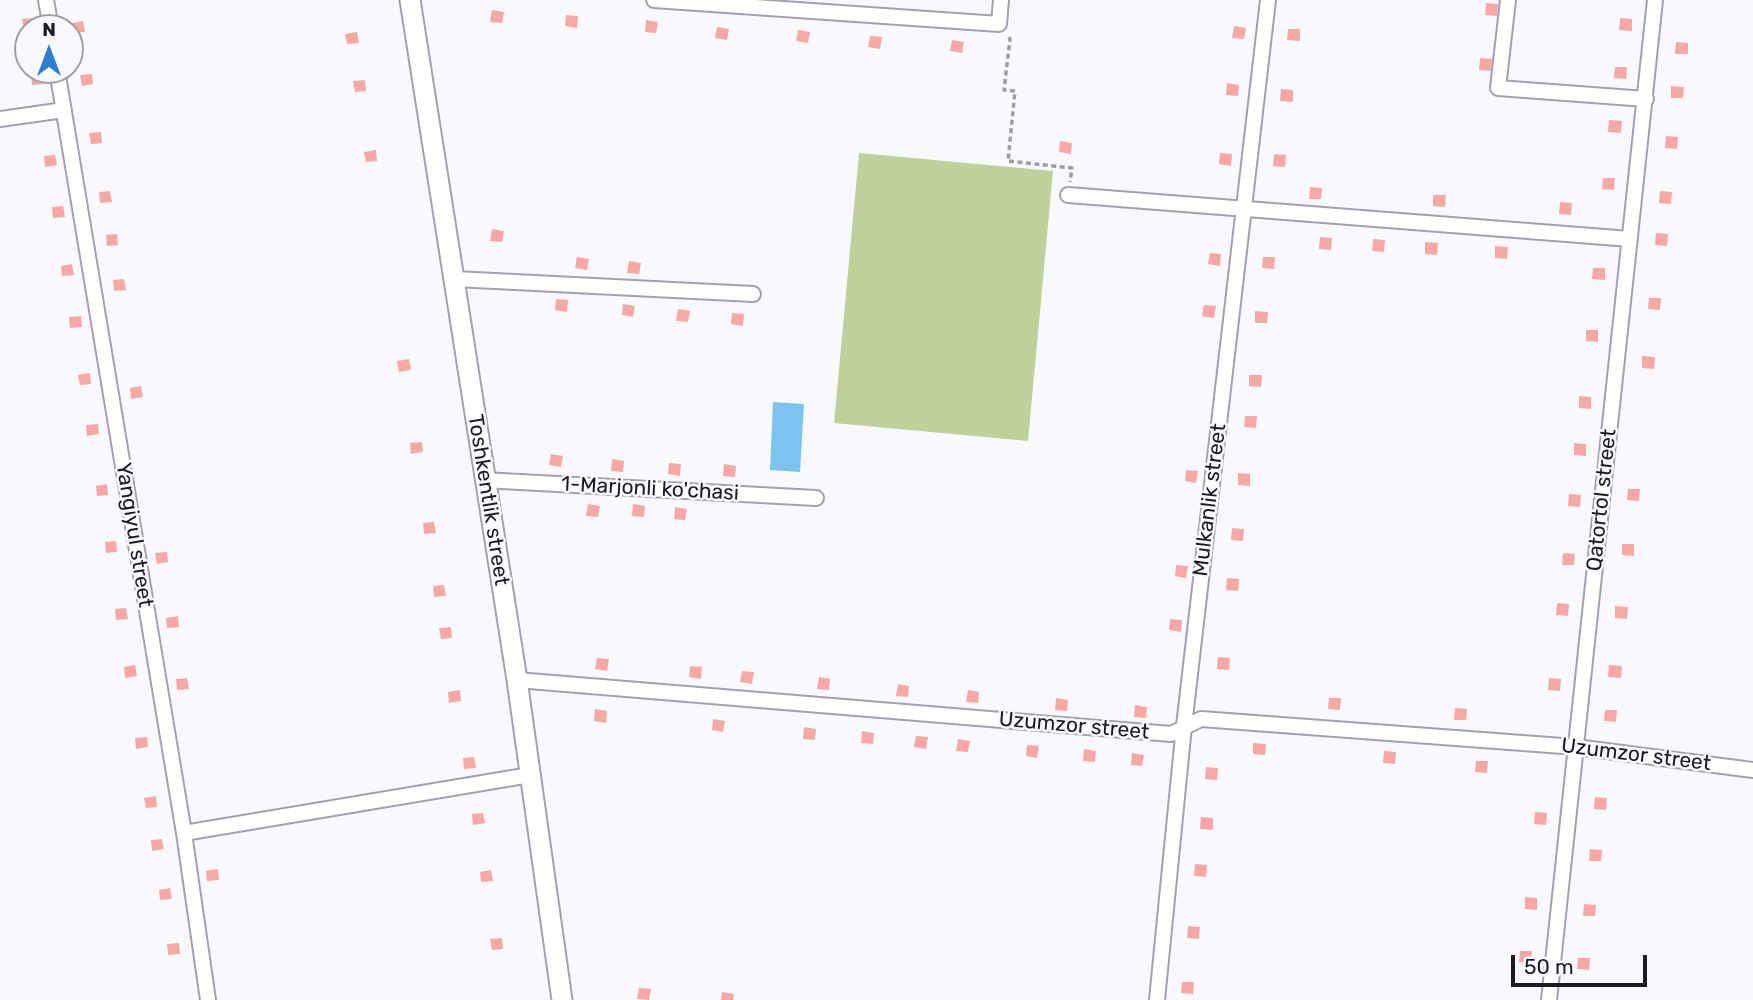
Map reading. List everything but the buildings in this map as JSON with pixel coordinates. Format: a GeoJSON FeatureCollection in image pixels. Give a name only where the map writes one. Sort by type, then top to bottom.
{"type":"FeatureCollection","features":[{"type":"Feature","properties":{"kind":"main road","name":"Toshkentlik street"},"geometry":{"type":"LineString","coordinates":[[410,0],[517,680],[562,1000]]}},
{"type":"Feature","properties":{"kind":"street"},"geometry":{"type":"LineString","coordinates":[[654,0],[999,24],[1001,0]]}},
{"type":"Feature","properties":{"kind":"street","name":"Mulkanlik street"},"geometry":{"type":"LineString","coordinates":[[1157,1000],[1184,726],[1268,0]]}},
{"type":"Feature","properties":{"kind":"street"},"geometry":{"type":"LineString","coordinates":[[1508,0],[1498,88],[1646,99]]}},
{"type":"Feature","properties":{"kind":"street","name":"Qatortol street"},"geometry":{"type":"LineString","coordinates":[[1549,1000],[1655,0]]}},
{"type":"Feature","properties":{"kind":"street","name":"Yangiyul street"},"geometry":{"type":"LineString","coordinates":[[59,84],[184,833],[208,1000]]}},
{"type":"Feature","properties":{"kind":"street"},"geometry":{"type":"LineString","coordinates":[[0,119],[64,110]]}},
{"type":"Feature","properties":{"kind":"street"},"geometry":{"type":"LineString","coordinates":[[1069,195],[1630,239]]}},
{"type":"Feature","properties":{"kind":"street"},"geometry":{"type":"LineString","coordinates":[[455,279],[752,294]]}},
{"type":"Feature","properties":{"kind":"street","name":"1-Marjonli ko'chasi"},"geometry":{"type":"LineString","coordinates":[[484,480],[816,498]]}},
{"type":"Feature","properties":{"kind":"street","name":"Uzumzor street"},"geometry":{"type":"LineString","coordinates":[[517,680],[1171,733],[1201,719],[1576,747],[1753,770]]}},
{"type":"Feature","properties":{"kind":"street"},"geometry":{"type":"LineString","coordinates":[[184,833],[530,775]]}},
{"type":"Feature","properties":{"kind":"path"},"geometry":{"type":"LineString","coordinates":[[999,24],[1010,39],[1004,90],[1015,91],[1008,162],[1072,169],[1069,195]]}},
{"type":"Feature","properties":{"kind":"green space"},"geometry":{"type":"Polygon","coordinates":[[[859,153],[1053,171],[1028,441],[834,423],[859,153]]]}},
{"type":"Feature","properties":{"kind":"water"},"geometry":{"type":"Polygon","coordinates":[[[773,402],[804,404],[800,472],[770,470],[773,402]]]}}]}
